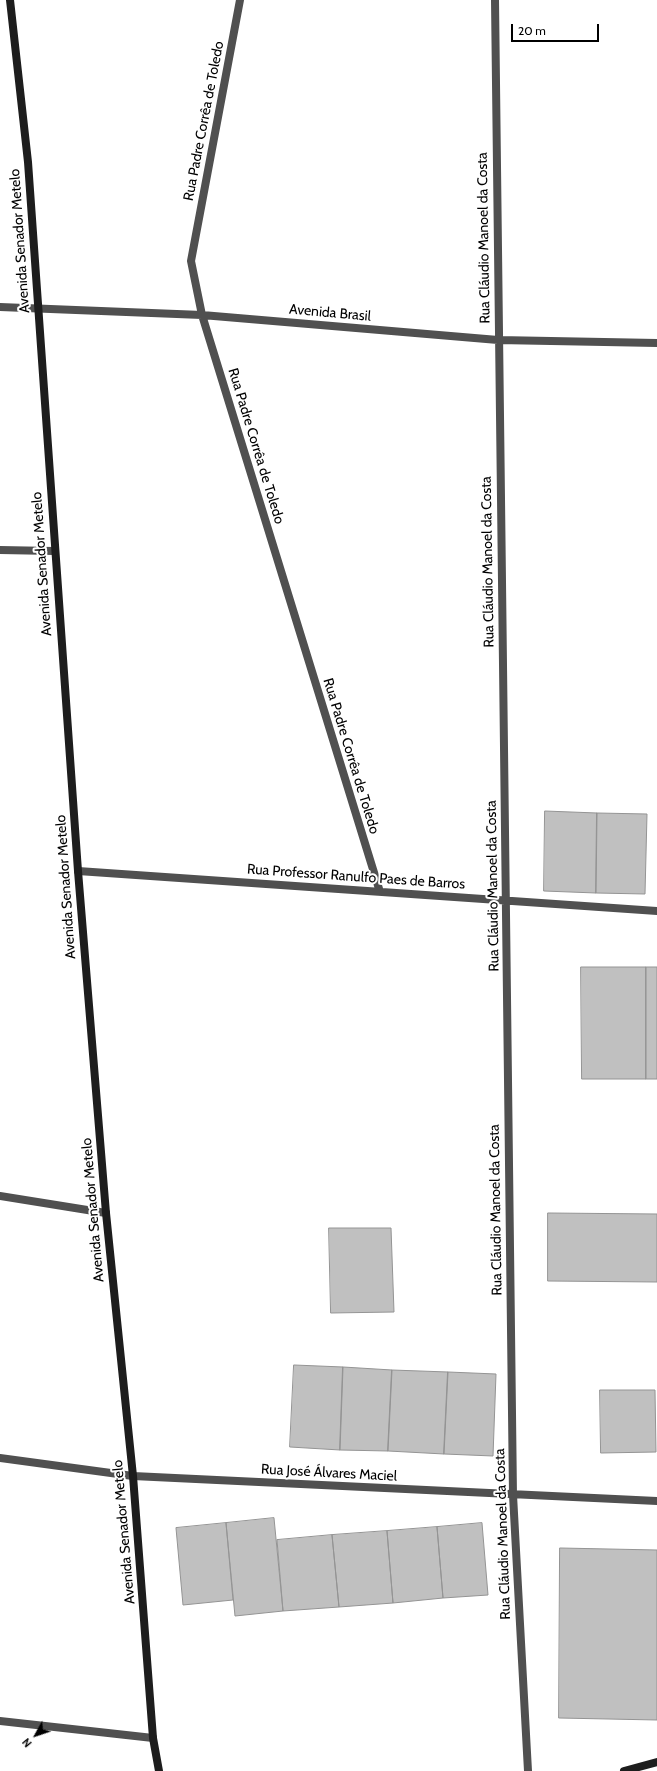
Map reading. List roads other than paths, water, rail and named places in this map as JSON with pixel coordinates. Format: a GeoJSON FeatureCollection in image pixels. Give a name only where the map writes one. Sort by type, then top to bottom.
{"type":"FeatureCollection","features":[{"type":"Feature","properties":{"kind":"main road","name":"Avenida Senador Metelo"},"geometry":{"type":"LineString","coordinates":[[10,0],[28,162],[54,551],[106,1213],[133,1476],[153,1738],[159,1771]]}},
{"type":"Feature","properties":{"kind":"main road"},"geometry":{"type":"LineString","coordinates":[[624,1771],[657,1762]]}},
{"type":"Feature","properties":{"kind":"street","name":"Rua Padre Corrêa de Toledo"},"geometry":{"type":"LineString","coordinates":[[240,0],[191,261],[202,316],[380,892]]}},
{"type":"Feature","properties":{"kind":"street","name":"Rua Cláudio Manoel da Costa"},"geometry":{"type":"LineString","coordinates":[[495,0],[513,1495],[528,1771]]}},
{"type":"Feature","properties":{"kind":"street","name":"Avenida Brasil"},"geometry":{"type":"LineString","coordinates":[[0,307],[202,316],[498,340],[657,343]]}},
{"type":"Feature","properties":{"kind":"street"},"geometry":{"type":"LineString","coordinates":[[0,550],[54,551]]}},
{"type":"Feature","properties":{"kind":"street","name":"Rua Professor Ranulfo Paes de Barros"},"geometry":{"type":"LineString","coordinates":[[78,871],[657,911]]}},
{"type":"Feature","properties":{"kind":"street"},"geometry":{"type":"LineString","coordinates":[[0,1196],[106,1213]]}},
{"type":"Feature","properties":{"kind":"street","name":"Rua José Álvares Maciel"},"geometry":{"type":"LineString","coordinates":[[0,1458],[133,1476],[657,1502]]}},
{"type":"Feature","properties":{"kind":"street"},"geometry":{"type":"LineString","coordinates":[[0,1721],[153,1738]]}}]}
